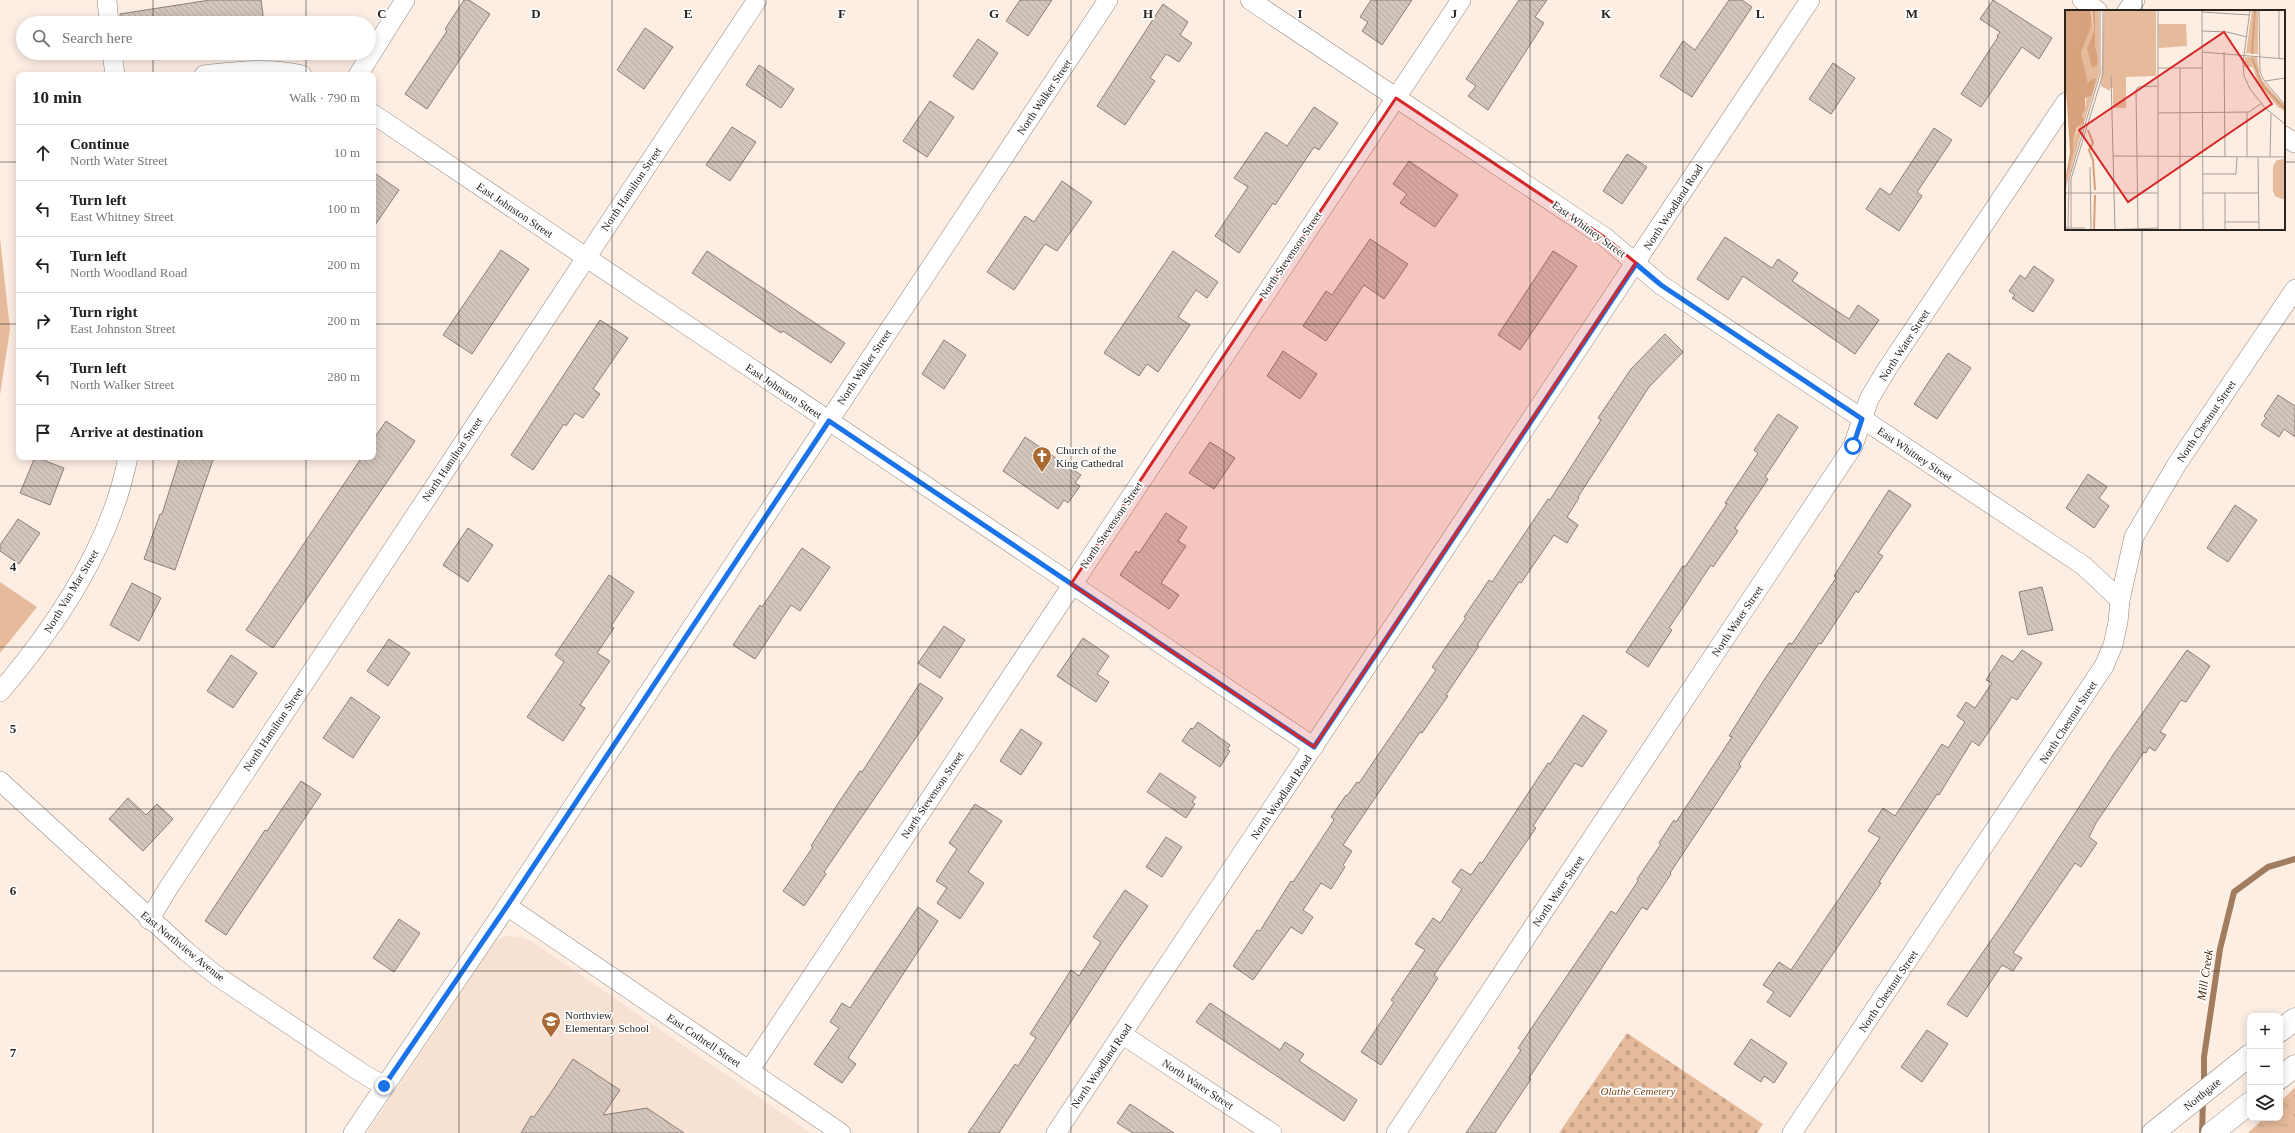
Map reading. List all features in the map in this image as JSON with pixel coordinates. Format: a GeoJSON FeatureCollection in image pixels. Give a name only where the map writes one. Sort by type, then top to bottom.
{"type":"FeatureCollection","features":[{"type":"Feature","properties":{"kind":"main road"},"geometry":{"type":"LineString","coordinates":[[2283,1029],[2295,1019]]}},
{"type":"Feature","properties":{"kind":"main road","name":"Northgate"},"geometry":{"type":"LineString","coordinates":[[2161,1127],[2247,1057]]}},
{"type":"Feature","properties":{"kind":"main road"},"geometry":{"type":"LineString","coordinates":[[2283,1076],[2295,1066]]}},
{"type":"Feature","properties":{"kind":"main road"},"geometry":{"type":"LineString","coordinates":[[2212,1133],[2247,1104]]}},
{"type":"Feature","properties":{"kind":"street"},"geometry":{"type":"LineString","coordinates":[[107,0],[108,16]]}},
{"type":"Feature","properties":{"kind":"street"},"geometry":{"type":"LineString","coordinates":[[376,46],[405,0]]}},
{"type":"Feature","properties":{"kind":"street","name":"North Hamilton Street"},"geometry":{"type":"LineString","coordinates":[[149,920],[585,258],[757,0]]}},
{"type":"Feature","properties":{"kind":"street","name":"North Walker Street"},"geometry":{"type":"LineString","coordinates":[[353,1133],[507,906],[1108,0]]}},
{"type":"Feature","properties":{"kind":"street","name":"East Whitney Street"},"geometry":{"type":"LineString","coordinates":[[1250,0],[1606,238],[1661,285],[2084,566],[2120,600]]}},
{"type":"Feature","properties":{"kind":"street","name":"North Stevenson Street"},"geometry":{"type":"LineString","coordinates":[[749,1071],[1071,584],[1461,0]]}},
{"type":"Feature","properties":{"kind":"street","name":"North Woodland Road"},"geometry":{"type":"LineString","coordinates":[[1056,1133],[1123,1035],[1810,0]]}},
{"type":"Feature","properties":{"kind":"street"},"geometry":{"type":"LineString","coordinates":[[2082,0],[2097,10]]}},
{"type":"Feature","properties":{"kind":"street"},"geometry":{"type":"LineString","coordinates":[[2128,10],[2135,0]]}},
{"type":"Feature","properties":{"kind":"street"},"geometry":{"type":"LineString","coordinates":[[113,60],[115,72]]}},
{"type":"Feature","properties":{"kind":"street"},"geometry":{"type":"LineString","coordinates":[[360,72],[367,60]]}},
{"type":"Feature","properties":{"kind":"street"},"geometry":{"type":"LineString","coordinates":[[232,72],[251,70],[288,72]]}},
{"type":"Feature","properties":{"kind":"street","name":"North Water Street"},"geometry":{"type":"LineString","coordinates":[[1396,1133],[1853,446],[1869,399],[1887,369],[2065,103]]}},
{"type":"Feature","properties":{"kind":"street","name":"East Johnston Street"},"geometry":{"type":"LineString","coordinates":[[376,116],[1314,747]]}},
{"type":"Feature","properties":{"kind":"street"},"geometry":{"type":"LineString","coordinates":[[2285,137],[2295,143]]}},
{"type":"Feature","properties":{"kind":"street","name":"North Chestnut Street"},"geometry":{"type":"LineString","coordinates":[[1792,1133],[2104,666],[2113,645],[2120,600],[2134,537],[2177,464],[2295,289]]}},
{"type":"Feature","properties":{"kind":"street","name":"North Van Mar Street"},"geometry":{"type":"LineString","coordinates":[[0,692],[56,620],[92,559],[112,514],[127,460]]}},
{"type":"Feature","properties":{"kind":"street","name":"East Northview Avenue"},"geometry":{"type":"LineString","coordinates":[[0,781],[149,920],[217,976],[362,1073],[384,1086]]}},
{"type":"Feature","properties":{"kind":"street","name":"East Cothrell Street"},"geometry":{"type":"LineString","coordinates":[[507,906],[841,1133]]}},
{"type":"Feature","properties":{"kind":"street","name":"North Water Street"},"geometry":{"type":"LineString","coordinates":[[1123,1035],[1272,1133]]}},
{"type":"Feature","properties":{"kind":"highlighted area"},"geometry":{"type":"Polygon","coordinates":[[[1396,98],[1606,238],[1636,263],[1314,747],[1071,584],[1396,98]]]}},
{"type":"Feature","properties":{"kind":"shaded area","name":"Northview Elementary School"},"geometry":{"type":"Polygon","coordinates":[[[505,936],[520,937],[531,941],[811,1133],[367,1133],[495,942],[505,936]]]}},
{"type":"Feature","properties":{"kind":"green space"},"geometry":{"type":"Polygon","coordinates":[[[0,238],[10,329],[0,395],[0,238]]]}},
{"type":"Feature","properties":{"kind":"green space"},"geometry":{"type":"Polygon","coordinates":[[[0,582],[37,607],[0,653],[0,582]]]}},
{"type":"Feature","properties":{"kind":"green space","name":"Olathe Cemetery"},"geometry":{"type":"Polygon","coordinates":[[[1627,1033],[1763,1124],[1757,1133],[1559,1133],[1627,1033]]]}},
{"type":"Feature","properties":{"kind":"green space"},"geometry":{"type":"Polygon","coordinates":[[[2295,1087],[2295,1133],[2248,1133],[2261,1121],[2283,1121],[2283,1099],[2295,1087]]]}},
{"type":"Feature","properties":{"kind":"building"},"geometry":{"type":"Polygon","coordinates":[[[210,0],[261,0],[263,16],[120,16],[120,14],[210,0]]]}},
{"type":"Feature","properties":{"kind":"building"},"geometry":{"type":"Polygon","coordinates":[[[464,0],[469,0],[490,14],[427,109],[405,94],[447,31],[445,29],[464,0]]]}},
{"type":"Feature","properties":{"kind":"building"},"geometry":{"type":"Polygon","coordinates":[[[1020,0],[1052,0],[1028,36],[1006,21],[1020,0]]]}},
{"type":"Feature","properties":{"kind":"building"},"geometry":{"type":"Polygon","coordinates":[[[1371,0],[1412,0],[1382,45],[1362,31],[1368,22],[1360,17],[1371,0]]]}},
{"type":"Feature","properties":{"kind":"building"},"geometry":{"type":"Polygon","coordinates":[[[1519,0],[1547,0],[1535,17],[1544,23],[1488,110],[1468,96],[1476,86],[1466,79],[1519,0]]]}},
{"type":"Feature","properties":{"kind":"building"},"geometry":{"type":"Polygon","coordinates":[[[1729,0],[1742,0],[1752,7],[1692,97],[1660,76],[1683,41],[1695,50],[1729,0]]]}},
{"type":"Feature","properties":{"kind":"building"},"geometry":{"type":"Polygon","coordinates":[[[1993,0],[2052,38],[2039,59],[2022,47],[1981,107],[1961,94],[2000,32],[1980,19],[1993,0]]]}},
{"type":"Feature","properties":{"kind":"building"},"geometry":{"type":"Polygon","coordinates":[[[1163,4],[1188,22],[1180,35],[1192,43],[1179,62],[1166,54],[1150,78],[1155,81],[1125,125],[1097,106],[1163,4]]]}},
{"type":"Feature","properties":{"kind":"building"},"geometry":{"type":"Polygon","coordinates":[[[645,28],[673,47],[644,89],[617,70],[645,28]]]}},
{"type":"Feature","properties":{"kind":"building"},"geometry":{"type":"Polygon","coordinates":[[[978,39],[998,53],[973,90],[953,76],[978,39]]]}},
{"type":"Feature","properties":{"kind":"building"},"geometry":{"type":"Polygon","coordinates":[[[1833,63],[1855,78],[1831,114],[1809,99],[1833,63]]]}},
{"type":"Feature","properties":{"kind":"building"},"geometry":{"type":"Polygon","coordinates":[[[759,65],[794,89],[781,108],[746,85],[759,65]]]}},
{"type":"Feature","properties":{"kind":"building"},"geometry":{"type":"Polygon","coordinates":[[[930,101],[954,117],[927,157],[903,141],[930,101]]]}},
{"type":"Feature","properties":{"kind":"building"},"geometry":{"type":"Polygon","coordinates":[[[1314,107],[1338,123],[1319,150],[1314,147],[1275,205],[1273,203],[1239,253],[1215,236],[1248,187],[1234,178],[1266,132],[1287,146],[1314,107]]]}},
{"type":"Feature","properties":{"kind":"building"},"geometry":{"type":"Polygon","coordinates":[[[732,127],[756,142],[730,181],[706,165],[732,127]]]}},
{"type":"Feature","properties":{"kind":"building"},"geometry":{"type":"Polygon","coordinates":[[[1934,128],[1952,140],[1917,192],[1922,196],[1899,231],[1866,209],[1880,188],[1890,195],[1934,128]]]}},
{"type":"Feature","properties":{"kind":"building"},"geometry":{"type":"Polygon","coordinates":[[[1627,154],[1647,167],[1622,204],[1603,191],[1627,154]]]}},
{"type":"Feature","properties":{"kind":"building"},"geometry":{"type":"Polygon","coordinates":[[[1409,161],[1458,195],[1435,227],[1400,203],[1407,194],[1393,184],[1409,161]]]}},
{"type":"Feature","properties":{"kind":"building"},"geometry":{"type":"Polygon","coordinates":[[[376,174],[399,190],[376,224],[376,174]]]}},
{"type":"Feature","properties":{"kind":"building"},"geometry":{"type":"Polygon","coordinates":[[[1062,181],[1092,202],[1057,251],[1045,244],[1014,290],[987,272],[1025,216],[1034,222],[1062,181]]]}},
{"type":"Feature","properties":{"kind":"building"},"geometry":{"type":"Polygon","coordinates":[[[1725,237],[1772,268],[1778,259],[1798,273],[1792,281],[1849,319],[1858,305],[1879,320],[1855,354],[1743,276],[1728,300],[1697,279],[1725,237]]]}},
{"type":"Feature","properties":{"kind":"building"},"geometry":{"type":"Polygon","coordinates":[[[1370,239],[1408,264],[1384,299],[1364,285],[1326,341],[1303,326],[1326,291],[1332,295],[1370,239]]]}},
{"type":"Feature","properties":{"kind":"building"},"geometry":{"type":"Polygon","coordinates":[[[501,250],[529,269],[472,354],[443,335],[501,250]]]}},
{"type":"Feature","properties":{"kind":"building"},"geometry":{"type":"Polygon","coordinates":[[[707,251],[845,343],[831,363],[783,331],[781,333],[692,273],[707,251]]]}},
{"type":"Feature","properties":{"kind":"building"},"geometry":{"type":"Polygon","coordinates":[[[1173,251],[1218,282],[1207,298],[1196,290],[1178,317],[1190,325],[1158,372],[1147,364],[1139,376],[1104,353],[1173,251]]]}},
{"type":"Feature","properties":{"kind":"building"},"geometry":{"type":"Polygon","coordinates":[[[1553,251],[1577,266],[1520,350],[1498,335],[1553,251]]]}},
{"type":"Feature","properties":{"kind":"building"},"geometry":{"type":"Polygon","coordinates":[[[2034,266],[2054,280],[2033,312],[2012,298],[2015,295],[2009,291],[2020,275],[2025,279],[2034,266]]]}},
{"type":"Feature","properties":{"kind":"building"},"geometry":{"type":"Polygon","coordinates":[[[600,320],[628,338],[593,389],[600,394],[583,418],[575,413],[566,426],[564,424],[533,470],[511,455],[600,320]]]}},
{"type":"Feature","properties":{"kind":"building"},"geometry":{"type":"Polygon","coordinates":[[[1665,334],[1683,352],[1649,387],[1578,497],[1579,498],[1567,517],[1578,525],[1567,543],[1554,535],[1521,583],[1519,582],[1477,645],[1479,646],[1446,695],[1448,696],[1422,733],[1420,732],[1343,845],[1352,851],[1343,865],[1345,867],[1331,889],[1321,883],[1303,910],[1313,917],[1302,934],[1291,927],[1253,980],[1233,966],[1257,930],[1260,931],[1291,881],[1293,882],[1334,820],[1331,817],[1346,795],[1347,796],[1357,782],[1359,783],[1436,670],[1432,667],[1466,618],[1464,617],[1489,580],[1492,582],[1548,499],[1550,500],[1601,420],[1598,418],[1631,369],[1665,334]]]}},
{"type":"Feature","properties":{"kind":"building"},"geometry":{"type":"Polygon","coordinates":[[[944,340],[966,355],[944,389],[922,374],[944,340]]]}},
{"type":"Feature","properties":{"kind":"building"},"geometry":{"type":"Polygon","coordinates":[[[1283,351],[1317,374],[1300,399],[1267,376],[1283,351]]]}},
{"type":"Feature","properties":{"kind":"building"},"geometry":{"type":"Polygon","coordinates":[[[1948,353],[1971,368],[1937,419],[1914,404],[1948,353]]]}},
{"type":"Feature","properties":{"kind":"building"},"geometry":{"type":"Polygon","coordinates":[[[2278,395],[2295,406],[2295,437],[2284,429],[2279,437],[2261,425],[2266,418],[2264,416],[2278,395]]]}},
{"type":"Feature","properties":{"kind":"building"},"geometry":{"type":"Polygon","coordinates":[[[1778,414],[1798,427],[1765,477],[1768,479],[1735,528],[1738,531],[1713,567],[1711,565],[1669,628],[1672,630],[1648,667],[1626,652],[1683,566],[1685,567],[1727,504],[1725,503],[1758,453],[1754,450],[1778,414]]]}},
{"type":"Feature","properties":{"kind":"building"},"geometry":{"type":"Polygon","coordinates":[[[386,421],[415,441],[273,648],[246,630],[360,460],[376,460],[376,436],[386,421]]]}},
{"type":"Feature","properties":{"kind":"building","name":"Church of the King Cathedral"},"geometry":{"type":"Polygon","coordinates":[[[1025,437],[1081,475],[1075,483],[1080,486],[1068,503],[1064,500],[1058,509],[1003,471],[1025,437]]]}},
{"type":"Feature","properties":{"kind":"building"},"geometry":{"type":"Polygon","coordinates":[[[1210,442],[1235,458],[1214,489],[1189,473],[1210,442]]]}},
{"type":"Feature","properties":{"kind":"building"},"geometry":{"type":"Polygon","coordinates":[[[34,460],[43,460],[64,468],[50,505],[20,493],[34,460]]]}},
{"type":"Feature","properties":{"kind":"building"},"geometry":{"type":"Polygon","coordinates":[[[179,460],[213,460],[175,570],[144,559],[160,514],[162,514],[179,460]]]}},
{"type":"Feature","properties":{"kind":"building"},"geometry":{"type":"Polygon","coordinates":[[[2088,474],[2107,487],[2099,498],[2109,506],[2094,528],[2066,508],[2088,474]]]}},
{"type":"Feature","properties":{"kind":"building"},"geometry":{"type":"Polygon","coordinates":[[[1889,490],[1911,505],[1878,553],[1883,556],[1858,593],[1856,591],[1821,644],[1819,643],[1739,764],[1741,766],[1670,873],[1671,874],[1647,910],[1642,907],[1529,1078],[1531,1079],[1495,1133],[1466,1133],[1521,1050],[1518,1048],[1611,911],[1616,914],[1638,881],[1637,879],[1661,844],[1659,843],[1674,820],[1676,822],[1732,737],[1729,736],[1764,680],[1789,643],[1792,644],[1836,578],[1834,576],[1889,490]]]}},
{"type":"Feature","properties":{"kind":"building"},"geometry":{"type":"Polygon","coordinates":[[[2235,505],[2257,520],[2228,562],[2207,548],[2235,505]]]}},
{"type":"Feature","properties":{"kind":"building"},"geometry":{"type":"Polygon","coordinates":[[[1166,513],[1187,527],[1178,541],[1186,546],[1161,583],[1179,595],[1169,609],[1120,575],[1136,551],[1139,553],[1166,513]]]}},
{"type":"Feature","properties":{"kind":"building"},"geometry":{"type":"Polygon","coordinates":[[[18,519],[40,533],[19,564],[0,551],[0,545],[18,519]]]}},
{"type":"Feature","properties":{"kind":"building"},"geometry":{"type":"Polygon","coordinates":[[[468,528],[493,545],[468,582],[443,565],[468,528]]]}},
{"type":"Feature","properties":{"kind":"building"},"geometry":{"type":"Polygon","coordinates":[[[802,548],[830,567],[800,611],[791,605],[755,659],[733,645],[760,605],[762,607],[802,548]]]}},
{"type":"Feature","properties":{"kind":"building"},"geometry":{"type":"Polygon","coordinates":[[[609,575],[634,592],[611,626],[614,628],[597,653],[610,661],[580,705],[585,708],[563,741],[527,717],[564,662],[555,655],[609,575]]]}},
{"type":"Feature","properties":{"kind":"building"},"geometry":{"type":"Polygon","coordinates":[[[132,583],[161,598],[139,641],[110,625],[132,583]]]}},
{"type":"Feature","properties":{"kind":"building"},"geometry":{"type":"Polygon","coordinates":[[[2042,587],[2053,630],[2028,635],[2019,592],[2042,587]]]}},
{"type":"Feature","properties":{"kind":"building"},"geometry":{"type":"Polygon","coordinates":[[[944,626],[965,640],[940,678],[918,663],[944,626]]]}},
{"type":"Feature","properties":{"kind":"building"},"geometry":{"type":"Polygon","coordinates":[[[1083,638],[1109,656],[1097,674],[1109,682],[1096,702],[1057,676],[1083,638]]]}},
{"type":"Feature","properties":{"kind":"building"},"geometry":{"type":"Polygon","coordinates":[[[389,639],[410,653],[388,686],[367,671],[389,639]]]}},
{"type":"Feature","properties":{"kind":"building"},"geometry":{"type":"Polygon","coordinates":[[[2022,650],[2042,663],[2017,700],[2012,697],[1979,746],[1972,741],[1939,795],[1937,794],[1879,882],[1881,883],[1790,1017],[1767,1002],[1774,992],[1763,985],[1779,962],[1791,970],[1880,838],[1868,831],[1883,808],[1895,816],[1942,744],[1948,748],[1965,722],[1957,716],[1966,702],[1975,708],[1992,683],[1986,680],[2002,655],[2013,662],[2022,650]]]}},
{"type":"Feature","properties":{"kind":"building"},"geometry":{"type":"Polygon","coordinates":[[[2187,650],[2210,666],[2186,702],[2181,700],[2160,732],[2166,735],[2155,751],[2149,747],[2146,753],[2144,752],[2096,823],[2089,837],[2097,843],[2081,867],[2075,863],[2013,953],[2022,958],[2013,971],[2002,965],[1967,1017],[1947,1004],[2008,916],[2113,755],[2187,650]]]}},
{"type":"Feature","properties":{"kind":"building"},"geometry":{"type":"Polygon","coordinates":[[[231,655],[257,673],[233,708],[207,691],[231,655]]]}},
{"type":"Feature","properties":{"kind":"building"},"geometry":{"type":"Polygon","coordinates":[[[920,683],[943,698],[824,872],[826,874],[804,906],[783,891],[813,847],[811,846],[839,802],[860,771],[862,772],[920,683]]]}},
{"type":"Feature","properties":{"kind":"building"},"geometry":{"type":"Polygon","coordinates":[[[351,697],[380,717],[353,758],[323,738],[351,697]]]}},
{"type":"Feature","properties":{"kind":"building"},"geometry":{"type":"Polygon","coordinates":[[[1583,715],[1607,731],[1582,767],[1575,763],[1533,826],[1536,828],[1434,975],[1438,978],[1381,1065],[1361,1052],[1394,1002],[1391,1000],[1425,950],[1415,944],[1433,918],[1440,923],[1462,889],[1452,882],[1461,869],[1471,875],[1480,862],[1482,863],[1548,763],[1550,764],[1583,715]]]}},
{"type":"Feature","properties":{"kind":"building"},"geometry":{"type":"Polygon","coordinates":[[[1198,722],[1230,745],[1227,750],[1230,751],[1220,767],[1182,741],[1191,728],[1193,729],[1198,722]]]}},
{"type":"Feature","properties":{"kind":"building"},"geometry":{"type":"Polygon","coordinates":[[[1021,729],[1042,743],[1021,775],[1000,761],[1021,729]]]}},
{"type":"Feature","properties":{"kind":"building"},"geometry":{"type":"Polygon","coordinates":[[[1160,773],[1196,797],[1192,802],[1195,804],[1186,818],[1147,792],[1160,773]]]}},
{"type":"Feature","properties":{"kind":"building"},"geometry":{"type":"Polygon","coordinates":[[[301,781],[321,794],[226,935],[205,921],[265,830],[267,831],[301,781]]]}},
{"type":"Feature","properties":{"kind":"building"},"geometry":{"type":"Polygon","coordinates":[[[128,798],[146,815],[157,804],[173,819],[143,851],[109,819],[128,798]]]}},
{"type":"Feature","properties":{"kind":"building"},"geometry":{"type":"Polygon","coordinates":[[[975,804],[1002,821],[968,872],[984,883],[960,919],[937,903],[947,888],[936,881],[957,849],[949,843],[975,804]]]}},
{"type":"Feature","properties":{"kind":"building"},"geometry":{"type":"Polygon","coordinates":[[[1166,837],[1182,847],[1162,877],[1146,867],[1166,837]]]}},
{"type":"Feature","properties":{"kind":"building"},"geometry":{"type":"Polygon","coordinates":[[[1125,890],[1148,906],[1116,952],[999,1133],[968,1133],[1015,1064],[1018,1066],[1036,1038],[1030,1034],[1071,970],[1079,976],[1101,942],[1093,937],[1125,890]]]}},
{"type":"Feature","properties":{"kind":"building"},"geometry":{"type":"Polygon","coordinates":[[[918,907],[938,921],[848,1058],[856,1064],[842,1083],[814,1064],[839,1028],[830,1022],[842,1003],[850,1008],[918,907]]]}},
{"type":"Feature","properties":{"kind":"building"},"geometry":{"type":"Polygon","coordinates":[[[399,919],[420,933],[394,972],[373,958],[399,919]]]}},
{"type":"Feature","properties":{"kind":"building"},"geometry":{"type":"Polygon","coordinates":[[[1210,1003],[1280,1050],[1285,1042],[1304,1054],[1299,1061],[1357,1100],[1344,1121],[1196,1022],[1210,1003]]]}},
{"type":"Feature","properties":{"kind":"building"},"geometry":{"type":"Polygon","coordinates":[[[1927,1030],[1948,1044],[1922,1082],[1901,1067],[1927,1030]]]}},
{"type":"Feature","properties":{"kind":"building"},"geometry":{"type":"Polygon","coordinates":[[[1751,1039],[1787,1063],[1774,1083],[1764,1076],[1761,1082],[1734,1064],[1751,1039]]]}},
{"type":"Feature","properties":{"kind":"building"},"geometry":{"type":"Polygon","coordinates":[[[573,1059],[620,1090],[603,1115],[647,1108],[684,1133],[521,1133],[531,1116],[534,1117],[573,1059]]]}},
{"type":"Feature","properties":{"kind":"building"},"geometry":{"type":"Polygon","coordinates":[[[1130,1104],[1174,1133],[1133,1133],[1117,1123],[1130,1104]]]}},
{"type":"Feature","properties":{"kind":"waterway","name":"Mill Creek"},"geometry":{"type":"LineString","coordinates":[[2204,1085],[2204,1057],[2220,949],[2234,892],[2268,867],[2295,859]]}},
{"type":"Feature","properties":{"kind":"waterway","name":"Mill Creek"},"geometry":{"type":"LineString","coordinates":[[2202,1133],[2203,1100]]}},
{"type":"Feature","properties":{"kind":"place","name":"Church of the King Cathedral"},"geometry":{"type":"Point","coordinates":[1042,473]}},
{"type":"Feature","properties":{"kind":"place","name":"Northview Elementary School"},"geometry":{"type":"Point","coordinates":[551,1038]}},
{"type":"Feature","properties":{"kind":"route"},"geometry":{"type":"LineString","coordinates":[[384,1086],[507,906],[829,421],[1314,747],[1636,264],[1661,285],[1862,419],[1853,446]]}}]}
